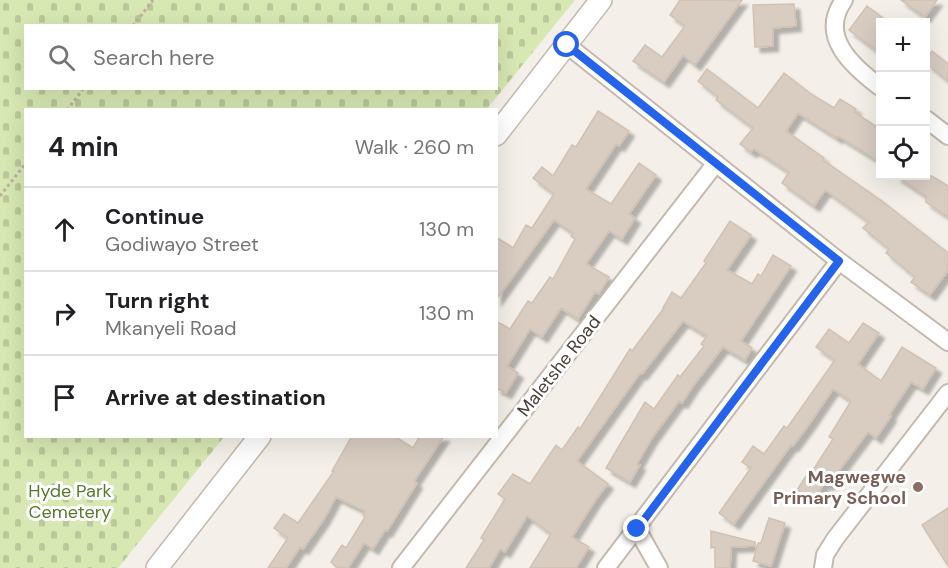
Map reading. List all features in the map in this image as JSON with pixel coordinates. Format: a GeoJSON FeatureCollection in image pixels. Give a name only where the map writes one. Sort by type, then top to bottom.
{"type":"FeatureCollection","features":[{"type":"Feature","properties":{"kind":"street"},"geometry":{"type":"LineString","coordinates":[[498,132],[601,0]]}},
{"type":"Feature","properties":{"kind":"street"},"geometry":{"type":"LineString","coordinates":[[844,0],[836,11],[835,39],[848,57],[876,84]]}},
{"type":"Feature","properties":{"kind":"street"},"geometry":{"type":"LineString","coordinates":[[567,45],[839,261],[948,342]]}},
{"type":"Feature","properties":{"kind":"street"},"geometry":{"type":"LineString","coordinates":[[930,122],[948,136]]}},
{"type":"Feature","properties":{"kind":"street","name":"Maletshe Road"},"geometry":{"type":"LineString","coordinates":[[401,568],[716,163]]}},
{"type":"Feature","properties":{"kind":"street"},"geometry":{"type":"LineString","coordinates":[[606,568],[839,261]]}},
{"type":"Feature","properties":{"kind":"street"},"geometry":{"type":"LineString","coordinates":[[823,568],[825,555],[835,539],[948,393]]}},
{"type":"Feature","properties":{"kind":"street"},"geometry":{"type":"LineString","coordinates":[[157,568],[258,438]]}},
{"type":"Feature","properties":{"kind":"street"},"geometry":{"type":"LineString","coordinates":[[637,529],[659,568]]}},
{"type":"Feature","properties":{"kind":"path"},"geometry":{"type":"LineString","coordinates":[[135,24],[153,0]]}},
{"type":"Feature","properties":{"kind":"path"},"geometry":{"type":"LineString","coordinates":[[69,108],[82,90]]}},
{"type":"Feature","properties":{"kind":"path"},"geometry":{"type":"LineString","coordinates":[[0,196],[24,166]]}},
{"type":"Feature","properties":{"kind":"green space","name":"Hyde Park Cemetery"},"geometry":{"type":"Polygon","coordinates":[[[0,0],[575,0],[488,108],[24,108],[24,438],[223,438],[118,568],[0,568],[0,0]]]}},
{"type":"Feature","properties":{"kind":"building"},"geometry":{"type":"Polygon","coordinates":[[[680,0],[742,0],[695,65],[683,55],[664,82],[633,61],[645,45],[662,57],[685,26],[670,15],[680,0]]]}},
{"type":"Feature","properties":{"kind":"building"},"geometry":{"type":"Polygon","coordinates":[[[901,0],[937,0],[925,17],[901,0]]]}},
{"type":"Feature","properties":{"kind":"building"},"geometry":{"type":"Polygon","coordinates":[[[794,4],[796,26],[773,28],[773,46],[755,47],[753,5],[794,4]]]}},
{"type":"Feature","properties":{"kind":"building"},"geometry":{"type":"Polygon","coordinates":[[[867,6],[883,18],[876,18],[876,50],[849,30],[867,6]]]}},
{"type":"Feature","properties":{"kind":"building"},"geometry":{"type":"Polygon","coordinates":[[[932,51],[948,64],[948,81],[930,66],[932,51]]]}},
{"type":"Feature","properties":{"kind":"building"},"geometry":{"type":"Polygon","coordinates":[[[707,69],[758,108],[784,73],[834,108],[840,99],[856,109],[854,112],[876,126],[876,160],[798,113],[786,131],[882,201],[948,253],[948,270],[930,295],[911,282],[915,277],[886,253],[889,249],[863,228],[869,222],[825,190],[814,206],[782,183],[789,172],[754,149],[751,152],[740,144],[753,128],[716,100],[718,97],[698,81],[707,69]]]}},
{"type":"Feature","properties":{"kind":"building"},"geometry":{"type":"Polygon","coordinates":[[[598,111],[629,131],[619,146],[616,144],[586,189],[611,204],[639,163],[656,175],[629,214],[635,218],[622,239],[609,231],[586,264],[609,277],[599,294],[595,292],[578,319],[561,308],[542,337],[530,329],[507,366],[518,373],[506,393],[498,389],[498,322],[510,329],[528,301],[532,303],[550,277],[553,279],[575,239],[571,236],[573,233],[554,220],[498,297],[498,238],[513,248],[526,225],[532,228],[554,194],[533,178],[542,167],[553,176],[572,145],[576,147],[598,111]]]}},
{"type":"Feature","properties":{"kind":"building"},"geometry":{"type":"Polygon","coordinates":[[[932,176],[948,186],[948,217],[926,202],[926,196],[902,180],[930,180],[932,176]]]}},
{"type":"Feature","properties":{"kind":"building"},"geometry":{"type":"Polygon","coordinates":[[[730,221],[751,235],[727,270],[752,284],[758,274],[761,276],[773,255],[791,266],[741,341],[752,348],[745,360],[723,347],[682,403],[679,401],[652,438],[630,482],[606,468],[645,402],[654,409],[678,375],[680,377],[704,346],[701,344],[707,336],[683,321],[642,374],[640,373],[577,461],[608,484],[572,537],[589,547],[576,568],[530,568],[551,534],[527,516],[505,552],[500,549],[489,568],[466,568],[484,540],[481,538],[505,499],[498,494],[513,474],[530,484],[556,445],[562,450],[578,427],[580,429],[630,349],[632,351],[664,308],[672,292],[681,298],[706,263],[704,261],[730,221]]]}},
{"type":"Feature","properties":{"kind":"building"},"geometry":{"type":"Polygon","coordinates":[[[863,323],[879,333],[858,364],[881,381],[902,347],[936,368],[923,389],[911,382],[876,438],[868,432],[828,485],[824,483],[814,500],[797,490],[806,476],[808,478],[833,439],[829,437],[851,401],[833,389],[734,524],[719,513],[751,468],[742,462],[753,446],[764,454],[784,426],[787,428],[835,360],[816,347],[829,329],[849,343],[863,323]]]}},
{"type":"Feature","properties":{"kind":"building"},"geometry":{"type":"Polygon","coordinates":[[[351,438],[397,438],[413,448],[419,438],[443,438],[414,481],[417,483],[387,531],[385,530],[373,549],[364,543],[348,568],[337,568],[331,562],[342,545],[346,548],[365,517],[363,515],[365,511],[336,497],[303,549],[300,547],[286,568],[268,568],[288,538],[274,528],[284,514],[298,523],[334,471],[332,471],[351,438]]]}},
{"type":"Feature","properties":{"kind":"building"},"geometry":{"type":"Polygon","coordinates":[[[948,508],[948,566],[922,525],[948,508]]]}},
{"type":"Feature","properties":{"kind":"building"},"geometry":{"type":"Polygon","coordinates":[[[769,518],[785,523],[771,566],[753,561],[769,518]]]}},
{"type":"Feature","properties":{"kind":"building"},"geometry":{"type":"Polygon","coordinates":[[[711,531],[755,542],[755,546],[731,547],[730,568],[715,568],[715,547],[711,548],[711,531]]]}},
{"type":"Feature","properties":{"kind":"place","name":"Magwegwe Primary School"},"geometry":{"type":"Point","coordinates":[918,487]}},
{"type":"Feature","properties":{"kind":"route"},"geometry":{"type":"LineString","coordinates":[[567,45],[839,261],[637,529]]}}]}
